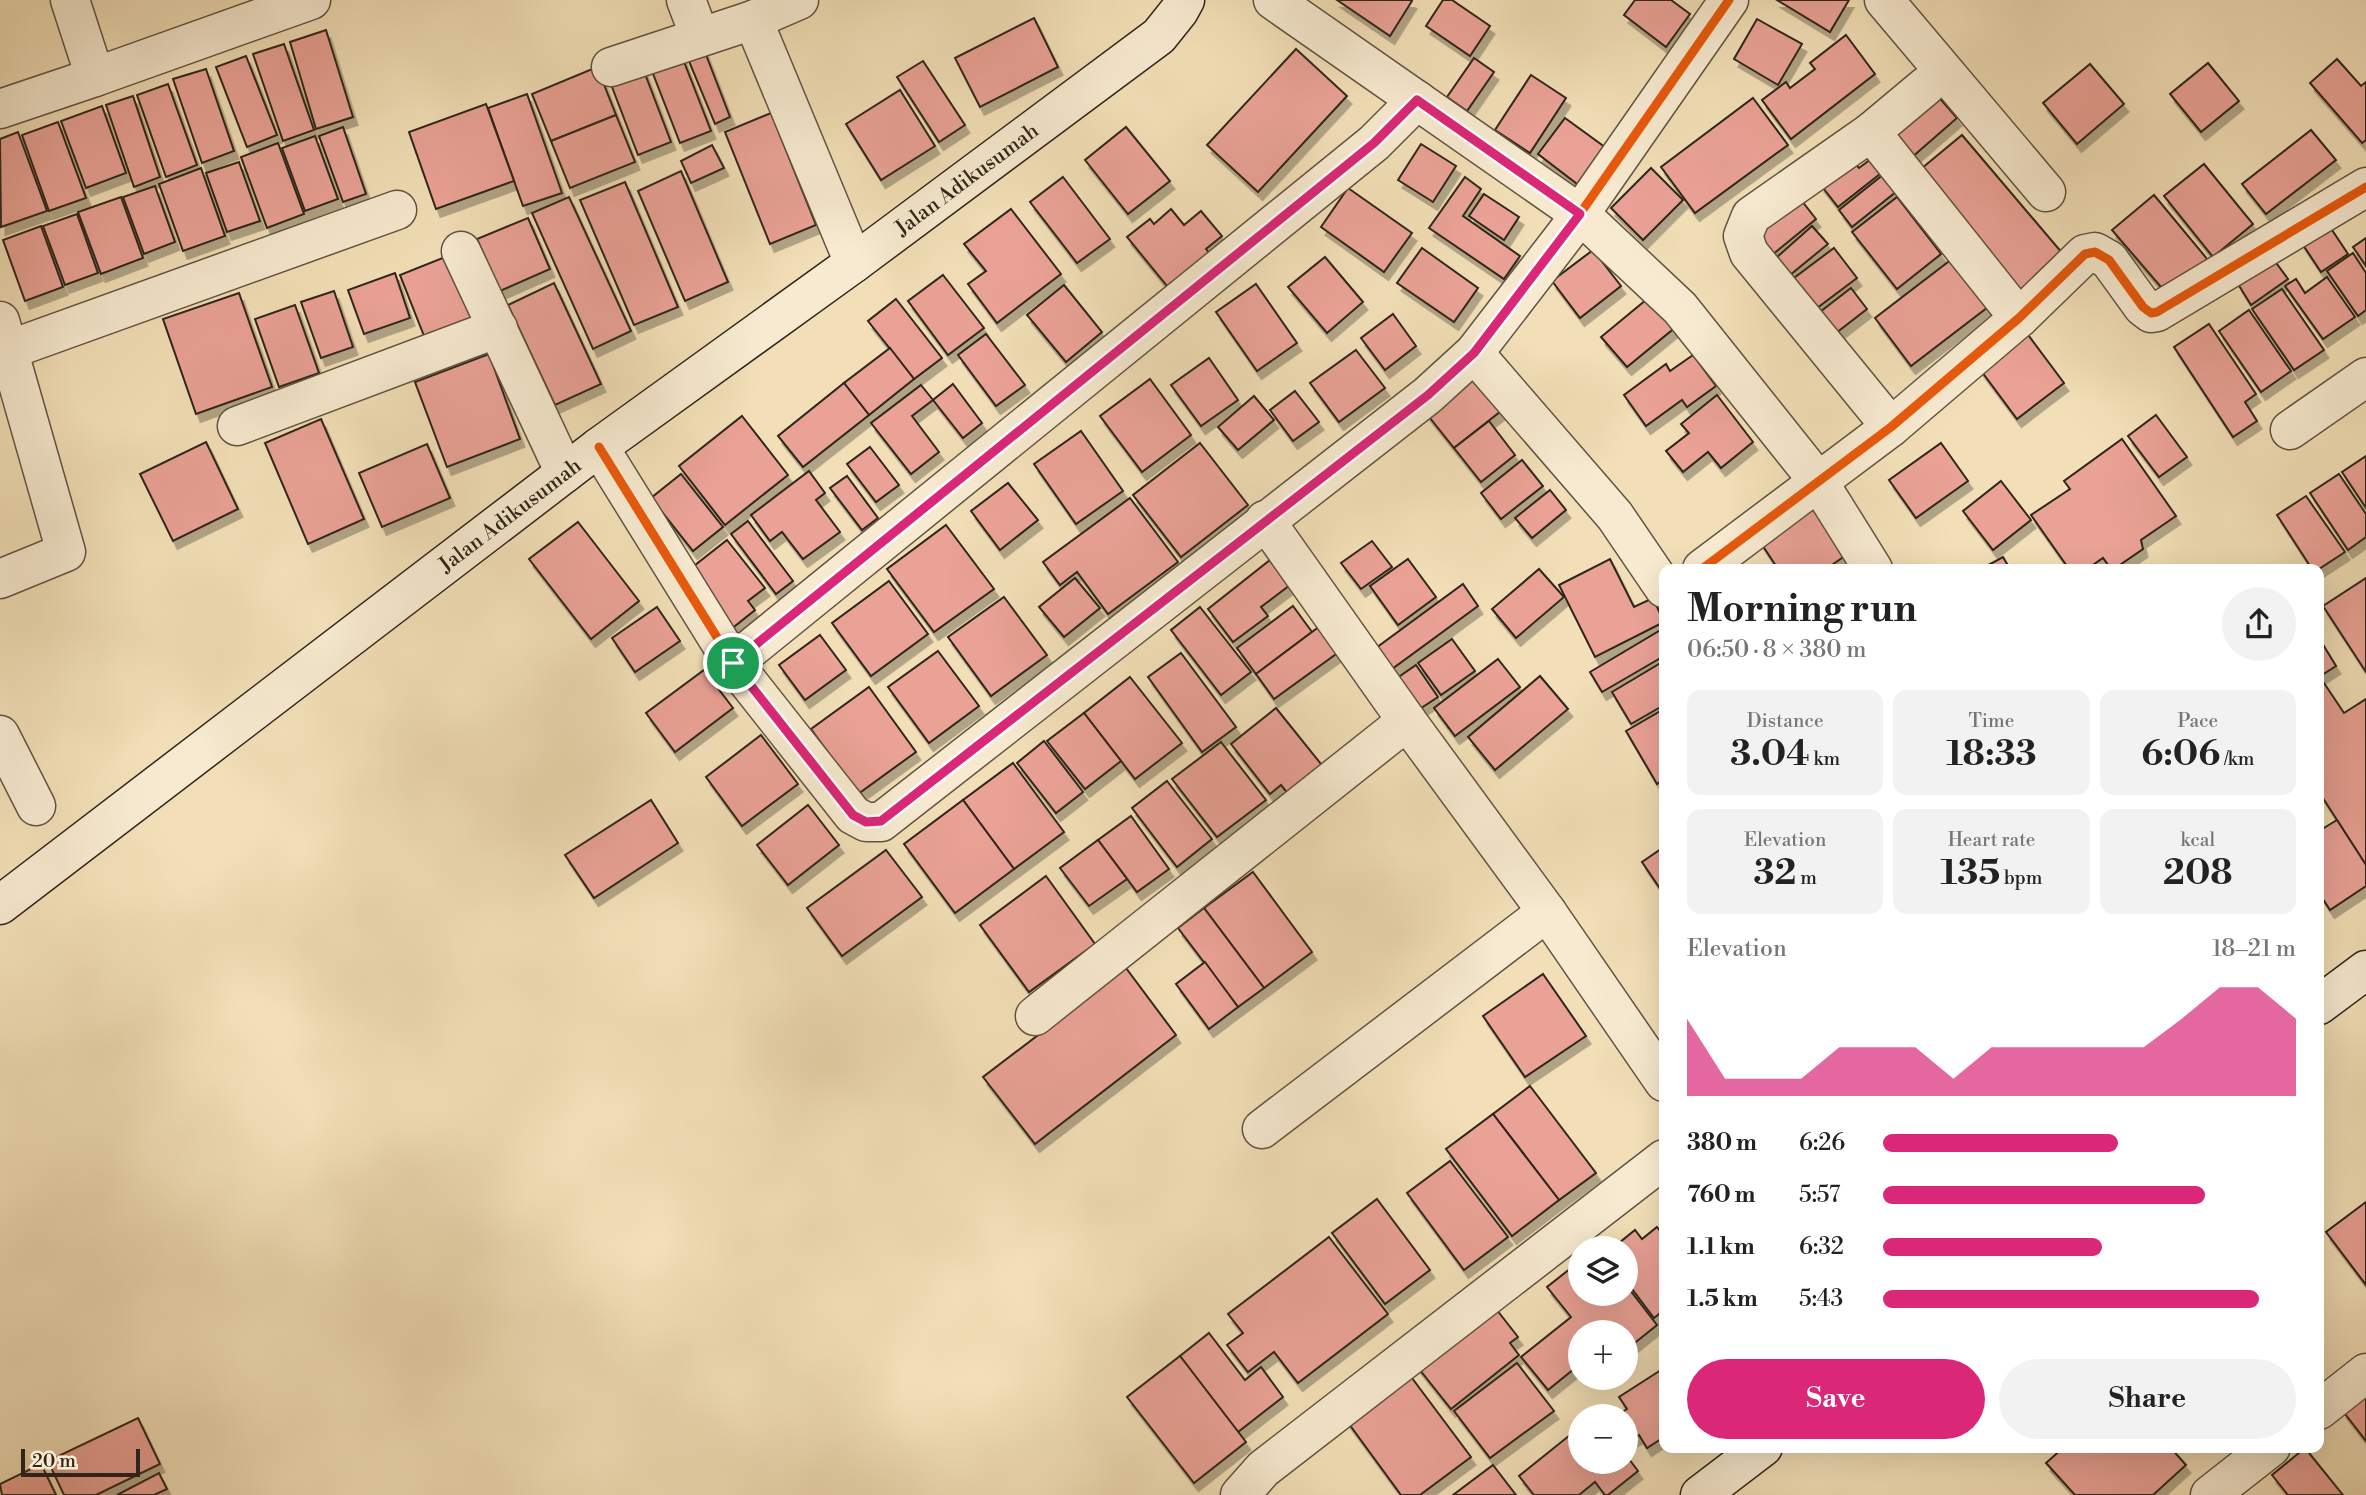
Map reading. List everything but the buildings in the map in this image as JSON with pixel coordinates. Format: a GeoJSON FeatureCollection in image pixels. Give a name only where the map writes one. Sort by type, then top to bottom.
{"type":"FeatureCollection","features":[{"type":"Feature","properties":{"kind":"street"},"geometry":{"type":"LineString","coordinates":[[70,0],[95,77]]}},
{"type":"Feature","properties":{"kind":"street"},"geometry":{"type":"LineString","coordinates":[[0,109],[311,0]]}},
{"type":"Feature","properties":{"kind":"street"},"geometry":{"type":"LineString","coordinates":[[686,0],[700,37]]}},
{"type":"Feature","properties":{"kind":"street"},"geometry":{"type":"LineString","coordinates":[[611,67],[753,20],[799,0]]}},
{"type":"Feature","properties":{"kind":"street","name":"Jalan Adikusumah"},"geometry":{"type":"LineString","coordinates":[[0,905],[599,447],[854,263],[1159,36],[1185,0]]}},
{"type":"Feature","properties":{"kind":"street"},"geometry":{"type":"LineString","coordinates":[[1273,0],[1580,214],[1680,308],[1818,481],[1869,564]]}},
{"type":"Feature","properties":{"kind":"street"},"geometry":{"type":"LineString","coordinates":[[599,447],[733,663],[853,815],[866,822],[881,821],[1428,395],[1474,353],[1580,214],[1728,0]]}},
{"type":"Feature","properties":{"kind":"street"},"geometry":{"type":"LineString","coordinates":[[1884,0],[2046,192]]}},
{"type":"Feature","properties":{"kind":"street"},"geometry":{"type":"LineString","coordinates":[[753,20],[854,263]]}},
{"type":"Feature","properties":{"kind":"street"},"geometry":{"type":"LineString","coordinates":[[1891,427],[1749,253],[1743,236],[1751,216],[1871,132],[1926,86]]}},
{"type":"Feature","properties":{"kind":"street"},"geometry":{"type":"LineString","coordinates":[[733,663],[1374,143],[1417,100]]}},
{"type":"Feature","properties":{"kind":"street"},"geometry":{"type":"LineString","coordinates":[[1871,132],[2019,318]]}},
{"type":"Feature","properties":{"kind":"street"},"geometry":{"type":"LineString","coordinates":[[1709,564],[1891,427],[2019,318],[2085,254],[2095,252],[2109,260],[2148,312],[2157,312],[2366,187]]}},
{"type":"Feature","properties":{"kind":"street"},"geometry":{"type":"LineString","coordinates":[[0,579],[66,552],[3,341],[397,210]]}},
{"type":"Feature","properties":{"kind":"street"},"geometry":{"type":"LineString","coordinates":[[461,251],[565,473]]}},
{"type":"Feature","properties":{"kind":"street"},"geometry":{"type":"LineString","coordinates":[[237,426],[498,328]]}},
{"type":"Feature","properties":{"kind":"street"},"geometry":{"type":"LineString","coordinates":[[1474,353],[1615,516],[1659,581]]}},
{"type":"Feature","properties":{"kind":"street"},"geometry":{"type":"LineString","coordinates":[[2290,430],[2366,377]]}},
{"type":"Feature","properties":{"kind":"street"},"geometry":{"type":"LineString","coordinates":[[1265,520],[1407,721],[1548,912],[1659,1076]]}},
{"type":"Feature","properties":{"kind":"street"},"geometry":{"type":"LineString","coordinates":[[1035,1016],[1407,721]]}},
{"type":"Feature","properties":{"kind":"street"},"geometry":{"type":"LineString","coordinates":[[0,735],[36,806]]}},
{"type":"Feature","properties":{"kind":"street"},"geometry":{"type":"LineString","coordinates":[[1262,1129],[1548,912]]}},
{"type":"Feature","properties":{"kind":"street"},"geometry":{"type":"LineString","coordinates":[[2324,1000],[2366,970]]}},
{"type":"Feature","properties":{"kind":"street"},"geometry":{"type":"LineString","coordinates":[[1240,1495],[1263,1469],[1659,1163]]}},
{"type":"Feature","properties":{"kind":"street"},"geometry":{"type":"LineString","coordinates":[[2324,1406],[2366,1373]]}},
{"type":"Feature","properties":{"kind":"street"},"geometry":{"type":"LineString","coordinates":[[1700,1495],[1755,1453]]}},
{"type":"Feature","properties":{"kind":"street"},"geometry":{"type":"LineString","coordinates":[[2210,1495],[2263,1453]]}},
{"type":"Feature","properties":{"kind":"cycle path"},"geometry":{"type":"LineString","coordinates":[[599,447],[733,663],[853,815],[866,822],[881,822],[1428,395],[1474,353],[1568,231],[1729,0]]}},
{"type":"Feature","properties":{"kind":"cycle path"},"geometry":{"type":"LineString","coordinates":[[733,663],[1374,143],[1417,100]]}},
{"type":"Feature","properties":{"kind":"cycle path"},"geometry":{"type":"LineString","coordinates":[[1709,564],[1891,427],[2019,318],[2085,254],[2095,252],[2109,260],[2143,307],[2151,313],[2157,312],[2366,187]]}},
{"type":"Feature","properties":{"kind":"route"},"geometry":{"type":"LineString","coordinates":[[1417,100],[1580,214],[1474,353],[1428,395],[881,821],[866,822],[853,815],[733,663],[1374,143],[1417,100]]}}]}
